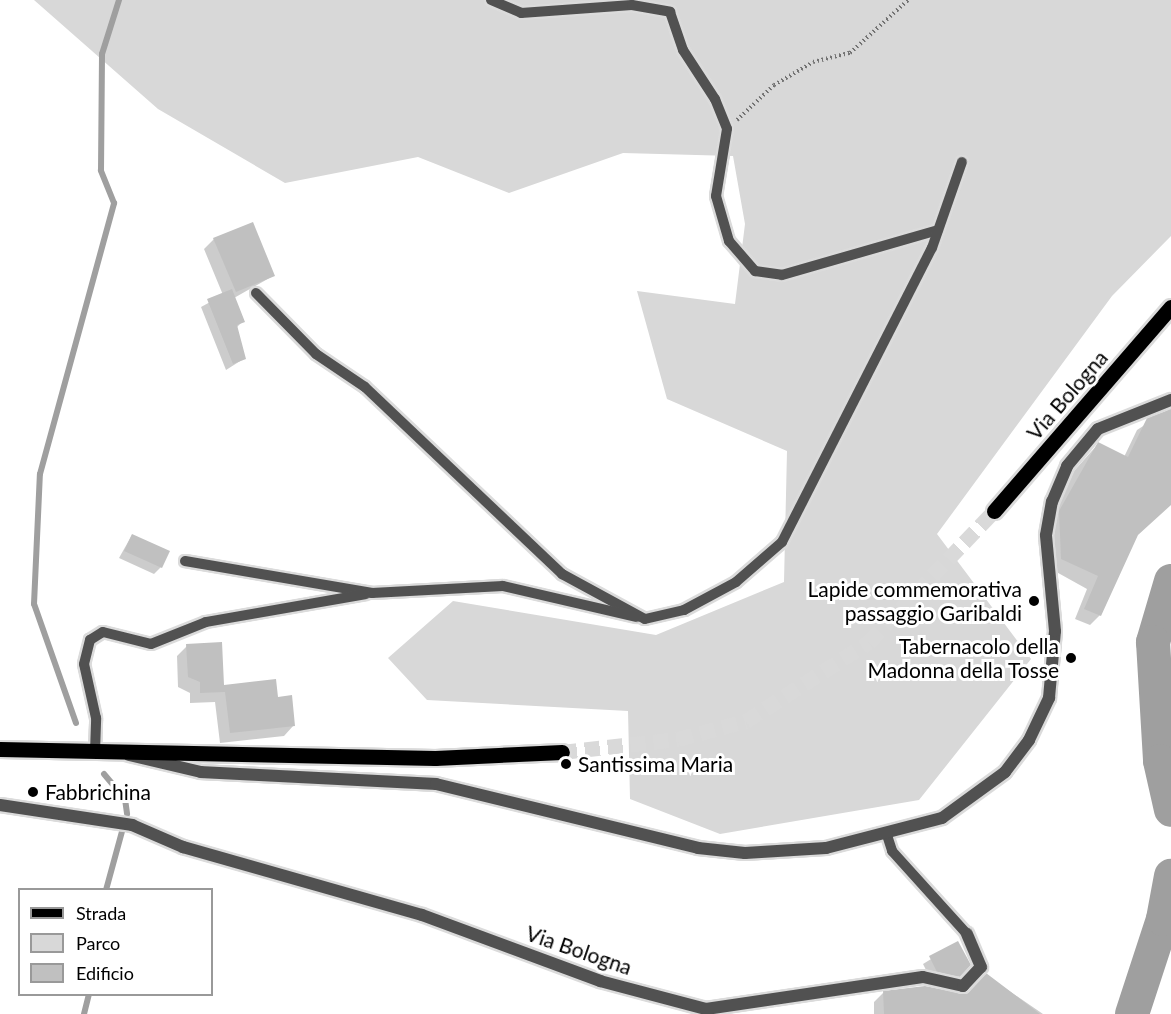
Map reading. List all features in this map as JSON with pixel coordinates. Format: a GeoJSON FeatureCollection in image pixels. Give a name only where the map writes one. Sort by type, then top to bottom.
{"type":"FeatureCollection","features":[{"type":"Feature","properties":{"kind":"main road","name":"Via Bologna"},"geometry":{"type":"LineString","coordinates":[[994,511],[1171,307]]}},
{"type":"Feature","properties":{"kind":"main road"},"geometry":{"type":"LineString","coordinates":[[0,749],[435,758],[562,752]]}},
{"type":"Feature","properties":{"kind":"street"},"geometry":{"type":"LineString","coordinates":[[122,753],[201,772],[436,784],[603,827],[733,852],[793,852],[942,818],[975,797],[1005,772],[1029,740],[1048,698],[1055,665],[1046,535],[1052,502],[1067,466],[1098,429],[1171,400]]}},
{"type":"Feature","properties":{"kind":"street","name":"Via Bologna"},"geometry":{"type":"LineString","coordinates":[[0,805],[132,825],[183,847],[422,915],[600,981],[706,1009],[924,977],[963,987],[981,967],[968,934]]}},
{"type":"Feature","properties":{"kind":"lane"},"geometry":{"type":"LineString","coordinates":[[491,0],[521,13],[632,5],[670,12],[683,50],[715,99],[727,129],[716,196],[729,241],[755,272],[782,274],[938,230]]}},
{"type":"Feature","properties":{"kind":"lane"},"geometry":{"type":"LineString","coordinates":[[95,752],[96,718],[84,664],[90,640],[103,633],[152,644],[206,622],[372,593],[503,586],[598,612],[645,619],[684,610],[736,582],[782,542],[938,230],[962,162]]}},
{"type":"Feature","properties":{"kind":"lane"},"geometry":{"type":"LineString","coordinates":[[256,293],[316,354],[365,387],[562,574],[645,619]]}},
{"type":"Feature","properties":{"kind":"lane"},"geometry":{"type":"LineString","coordinates":[[185,561],[372,593]]}},
{"type":"Feature","properties":{"kind":"lane","name":"Via Bologna"},"geometry":{"type":"LineString","coordinates":[[886,832],[892,851],[968,934]]}},
{"type":"Feature","properties":{"kind":"path"},"geometry":{"type":"LineString","coordinates":[[727,129],[774,85],[813,62],[850,52],[908,0]]}},
{"type":"Feature","properties":{"kind":"green space"},"geometry":{"type":"Polygon","coordinates":[[[34,0],[1171,0],[1171,236],[1112,296],[937,534],[1031,659],[919,800],[720,834],[630,799],[628,711],[427,700],[388,658],[453,601],[656,635],[784,582],[787,451],[667,399],[637,291],[735,304],[745,224],[733,156],[623,153],[509,193],[418,157],[285,183],[158,109],[34,0]]]}},
{"type":"Feature","properties":{"kind":"building"},"geometry":{"type":"Polygon","coordinates":[[[253,222],[275,276],[236,292],[213,238],[253,222]]]}},
{"type":"Feature","properties":{"kind":"building"},"geometry":{"type":"Polygon","coordinates":[[[232,289],[245,322],[237,325],[246,359],[233,364],[207,299],[232,289]]]}},
{"type":"Feature","properties":{"kind":"building"},"geometry":{"type":"Polygon","coordinates":[[[1171,409],[1171,505],[1138,535],[1101,616],[1084,609],[1098,576],[1061,559],[1059,511],[1098,442],[1128,457],[1147,418],[1171,409]]]}},
{"type":"Feature","properties":{"kind":"building"},"geometry":{"type":"Polygon","coordinates":[[[132,534],[170,551],[162,568],[124,551],[132,534]]]}},
{"type":"Feature","properties":{"kind":"building"},"geometry":{"type":"Polygon","coordinates":[[[222,642],[224,685],[276,679],[278,697],[292,695],[295,726],[230,733],[225,692],[200,693],[200,682],[188,677],[186,644],[222,642]]]}},
{"type":"Feature","properties":{"kind":"building"},"geometry":{"type":"Polygon","coordinates":[[[958,941],[971,965],[960,977],[937,972],[929,956],[958,941]]]}},
{"type":"Feature","properties":{"kind":"building"},"geometry":{"type":"Polygon","coordinates":[[[986,973],[1040,1014],[884,1014],[883,991],[925,986],[965,994],[986,973]]]}},
{"type":"Feature","properties":{"kind":"waterway"},"geometry":{"type":"LineString","coordinates":[[76,723],[34,604],[40,474],[114,203],[101,170],[102,54],[119,0]]}},
{"type":"Feature","properties":{"kind":"waterway"},"geometry":{"type":"LineString","coordinates":[[1171,581],[1153,642],[1160,761],[1171,810]]}},
{"type":"Feature","properties":{"kind":"waterway"},"geometry":{"type":"LineString","coordinates":[[104,774],[125,799],[127,814]]}},
{"type":"Feature","properties":{"kind":"waterway"},"geometry":{"type":"LineString","coordinates":[[107,888],[123,828]]}},
{"type":"Feature","properties":{"kind":"waterway"},"geometry":{"type":"LineString","coordinates":[[1132,1014],[1163,919],[1171,876]]}},
{"type":"Feature","properties":{"kind":"waterway"},"geometry":{"type":"LineString","coordinates":[[84,1014],[88,996]]}},
{"type":"Feature","properties":{"kind":"tunnel"},"geometry":{"type":"LineString","coordinates":[[562,752],[678,739],[746,721],[869,642],[994,511]]}},
{"type":"Feature","properties":{"kind":"place","name":"Lapide commemorativa passaggio Garibaldi"},"geometry":{"type":"Point","coordinates":[1034,601]}},
{"type":"Feature","properties":{"kind":"place","name":"Tabernacolo della Madonna della Tosse"},"geometry":{"type":"Point","coordinates":[1071,658]}},
{"type":"Feature","properties":{"kind":"place","name":"Santissima Maria"},"geometry":{"type":"Point","coordinates":[566,764]}},
{"type":"Feature","properties":{"kind":"place","name":"Fabbrichina"},"geometry":{"type":"Point","coordinates":[33,792]}}]}
